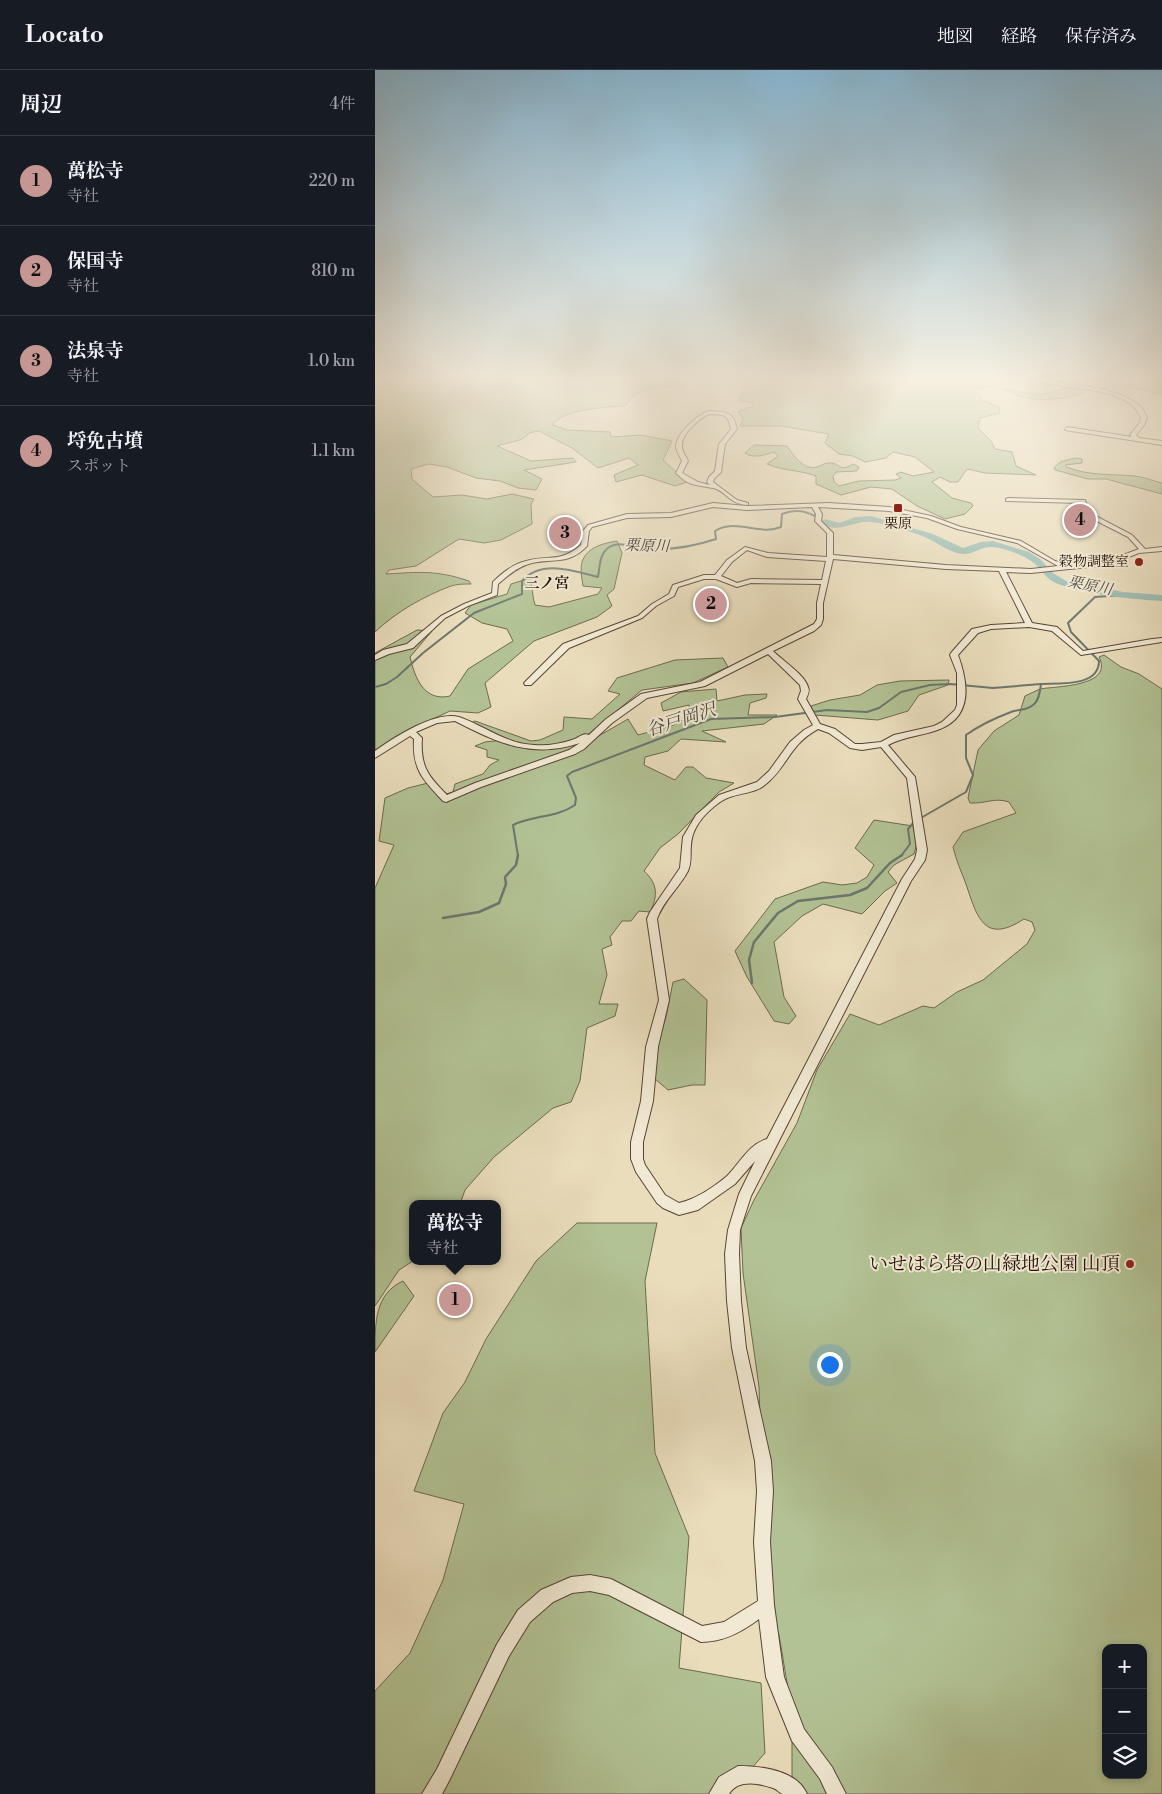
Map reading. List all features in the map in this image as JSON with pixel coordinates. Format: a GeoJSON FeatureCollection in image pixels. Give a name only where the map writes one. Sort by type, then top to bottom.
{"type":"FeatureCollection","features":[{"type":"Feature","properties":{"kind":"street"},"geometry":{"type":"LineString","coordinates":[[684,460],[679,473],[685,478],[703,486],[715,486]]}},
{"type":"Feature","properties":{"kind":"street"},"geometry":{"type":"LineString","coordinates":[[717,460],[718,472],[709,480],[735,501],[756,508]]}},
{"type":"Feature","properties":{"kind":"street"},"geometry":{"type":"LineString","coordinates":[[829,506],[827,501],[831,496]]}},
{"type":"Feature","properties":{"kind":"street"},"geometry":{"type":"LineString","coordinates":[[1008,500],[1083,501],[1087,514],[1130,536],[1143,550]]}},
{"type":"Feature","properties":{"kind":"street"},"geometry":{"type":"LineString","coordinates":[[375,658],[386,652],[410,646],[437,620],[466,605],[495,594],[495,583],[521,565],[533,561],[556,561],[568,557],[584,546],[588,528],[596,524],[634,515],[671,515],[713,505],[756,508],[829,506],[889,509],[1019,542],[1053,562],[1068,568]]}},
{"type":"Feature","properties":{"kind":"street"},"geometry":{"type":"LineString","coordinates":[[411,732],[419,738],[420,767],[424,778],[446,799],[478,785],[572,752],[581,747],[609,721],[644,696],[699,685],[769,652],[817,626],[820,619],[820,604],[830,558],[829,533],[818,521],[819,514],[814,506]]}},
{"type":"Feature","properties":{"kind":"street"},"geometry":{"type":"LineString","coordinates":[[717,577],[720,571],[737,554],[747,548],[767,555],[1002,570],[1050,570],[1116,562],[1143,550],[1161,548]]}},
{"type":"Feature","properties":{"kind":"street"},"geometry":{"type":"LineString","coordinates":[[1002,570],[1029,625]]}},
{"type":"Feature","properties":{"kind":"street"},"geometry":{"type":"LineString","coordinates":[[528,683],[566,646],[640,617],[654,605],[672,595],[675,586],[704,577],[717,577],[737,585],[751,581],[826,582]]}},
{"type":"Feature","properties":{"kind":"street"},"geometry":{"type":"LineString","coordinates":[[772,1143],[761,1146],[731,1180],[694,1206],[679,1208],[667,1204],[661,1199],[639,1168],[637,1142],[647,1101],[652,1047],[663,1010],[664,1000],[652,919],[655,910],[685,868],[687,839],[692,825],[722,797],[764,782],[795,740],[803,732],[817,726],[832,731],[853,746],[868,747],[945,724],[958,712],[962,698],[961,673],[953,655],[975,631],[991,627],[1029,625],[1054,629],[1081,652],[1098,651],[1129,644],[1162,640]]}},
{"type":"Feature","properties":{"kind":"street"},"geometry":{"type":"LineString","coordinates":[[769,652],[784,667],[804,681],[806,689],[802,699],[817,726]]}},
{"type":"Feature","properties":{"kind":"street"},"geometry":{"type":"LineString","coordinates":[[375,755],[401,736],[441,720],[452,718],[517,746],[546,748],[579,741],[599,723],[609,721]]}},
{"type":"Feature","properties":{"kind":"street"},"geometry":{"type":"LineString","coordinates":[[837,1794],[826,1773],[798,1735],[775,1677],[766,1605],[762,1542],[765,1491],[763,1461],[739,1348],[732,1254],[734,1230],[739,1210],[757,1168],[772,1143],[907,879],[920,860],[921,850],[911,777],[883,744]]}},
{"type":"Feature","properties":{"kind":"street"},"geometry":{"type":"LineString","coordinates":[[431,1794],[443,1775],[503,1650],[524,1616],[547,1596],[571,1585],[590,1583],[611,1587],[701,1634],[710,1635],[733,1626],[766,1605]]}},
{"type":"Feature","properties":{"kind":"street"},"geometry":{"type":"LineString","coordinates":[[718,1794],[725,1783],[738,1774],[756,1775],[779,1780],[798,1794]]}},
{"type":"Feature","properties":{"kind":"green space"},"geometry":{"type":"Polygon","coordinates":[[[375,460],[575,460],[576,462],[524,470],[542,479],[536,490],[518,488],[500,481],[476,478],[447,467],[429,464],[411,469],[412,479],[433,497],[462,495],[487,499],[512,494],[534,499],[531,504],[532,524],[501,540],[484,543],[459,539],[416,566],[389,570],[386,574],[437,573],[457,577],[469,581],[471,584],[453,585],[411,605],[375,632],[375,460]]]}},
{"type":"Feature","properties":{"kind":"green space"},"geometry":{"type":"Polygon","coordinates":[[[588,460],[621,460],[598,468],[588,460]]]}},
{"type":"Feature","properties":{"kind":"green space"},"geometry":{"type":"Polygon","coordinates":[[[632,460],[663,460],[687,482],[675,486],[642,475],[616,482],[614,475],[638,465],[632,460]]]}},
{"type":"Feature","properties":{"kind":"green space"},"geometry":{"type":"Polygon","coordinates":[[[772,460],[798,460],[812,468],[825,463],[832,463],[845,468],[853,464],[859,467],[857,471],[836,472],[833,476],[834,482],[839,486],[859,481],[895,480],[901,478],[896,474],[901,472],[913,476],[934,472],[919,460],[1014,460],[1016,466],[1036,475],[985,473],[967,469],[958,482],[950,482],[940,477],[932,482],[952,498],[971,503],[973,506],[965,514],[945,519],[917,506],[892,489],[871,487],[841,495],[816,484],[816,476],[767,464],[772,460]]]}},
{"type":"Feature","properties":{"kind":"green space"},"geometry":{"type":"Polygon","coordinates":[[[1082,460],[1082,463],[1065,465],[1083,472],[1135,476],[1162,483],[1162,494],[1106,479],[1088,479],[1055,470],[1054,468],[1060,462],[1082,460]]]}},
{"type":"Feature","properties":{"kind":"green space"},"geometry":{"type":"Polygon","coordinates":[[[617,541],[622,553],[614,589],[607,595],[612,606],[597,617],[534,641],[485,683],[491,707],[478,713],[450,711],[407,731],[375,750],[375,653],[417,630],[432,631],[410,657],[412,665],[418,680],[427,692],[441,697],[450,696],[468,669],[513,641],[507,629],[482,623],[465,613],[471,605],[507,594],[511,584],[530,578],[535,605],[549,607],[598,594],[602,588],[583,586],[582,562],[592,549],[617,541]]]}},
{"type":"Feature","properties":{"kind":"green space"},"geometry":{"type":"Polygon","coordinates":[[[1104,655],[1121,667],[1139,674],[1162,689],[1162,1794],[792,1794],[792,1712],[779,1635],[766,1605],[759,1387],[743,1273],[741,1228],[754,1200],[797,1123],[817,1070],[850,1014],[879,1025],[923,1006],[934,1008],[957,992],[983,980],[1027,944],[1035,930],[1032,922],[1024,919],[1000,929],[991,928],[984,924],[974,907],[953,847],[963,832],[1016,813],[1009,802],[994,800],[970,803],[968,798],[978,750],[994,731],[1019,715],[1025,696],[1040,689],[1091,680],[1098,674],[1101,667],[1099,657],[1104,655]]]}},
{"type":"Feature","properties":{"kind":"green space"},"geometry":{"type":"Polygon","coordinates":[[[723,658],[728,667],[693,683],[642,690],[574,746],[583,745],[628,719],[638,735],[671,726],[689,717],[689,705],[663,711],[661,703],[681,692],[716,689],[717,701],[745,695],[767,694],[766,698],[750,703],[748,715],[777,715],[764,724],[702,731],[726,742],[681,739],[668,751],[645,757],[644,765],[675,780],[686,767],[693,767],[706,778],[734,783],[719,792],[678,834],[660,848],[644,871],[652,881],[655,890],[650,912],[639,911],[631,921],[622,921],[610,937],[612,945],[602,949],[607,975],[599,1004],[618,1004],[615,1016],[587,1028],[580,1081],[571,1102],[553,1108],[494,1157],[465,1190],[461,1200],[409,1200],[409,1264],[399,1270],[375,1306],[375,888],[394,845],[379,841],[385,798],[408,788],[428,783],[442,795],[453,792],[455,784],[483,774],[490,765],[499,760],[487,757],[487,750],[475,746],[485,742],[504,740],[471,723],[475,721],[531,741],[540,740],[563,730],[564,717],[592,719],[620,694],[608,691],[617,678],[675,660],[723,658]]]}},
{"type":"Feature","properties":{"kind":"green space"},"geometry":{"type":"Polygon","coordinates":[[[949,680],[948,685],[919,695],[908,711],[878,720],[815,715],[811,706],[830,700],[860,695],[877,685],[900,681],[949,680]]]}},
{"type":"Feature","properties":{"kind":"green space"},"geometry":{"type":"Polygon","coordinates":[[[874,820],[913,826],[917,843],[914,854],[894,865],[888,872],[897,883],[885,891],[862,914],[823,904],[802,916],[774,942],[784,997],[796,1016],[789,1024],[774,1021],[747,977],[735,951],[775,899],[823,882],[842,885],[857,883],[867,877],[874,865],[855,848],[874,820]]]}},
{"type":"Feature","properties":{"kind":"green space"},"geometry":{"type":"Polygon","coordinates":[[[684,979],[707,1000],[705,1085],[692,1085],[668,1090],[654,1078],[655,1053],[666,1017],[673,982],[684,979]]]}},
{"type":"Feature","properties":{"kind":"green space"},"geometry":{"type":"Polygon","coordinates":[[[577,1223],[657,1223],[645,1281],[655,1453],[689,1537],[679,1668],[761,1683],[765,1753],[729,1794],[375,1794],[375,1691],[410,1653],[443,1580],[464,1504],[414,1491],[443,1413],[465,1382],[486,1339],[536,1261],[577,1223]]]}},
{"type":"Feature","properties":{"kind":"green space"},"geometry":{"type":"Polygon","coordinates":[[[403,1281],[414,1296],[375,1352],[376,1320],[382,1301],[387,1293],[403,1281]]]}},
{"type":"Feature","properties":{"kind":"building"},"geometry":{"type":"Polygon","coordinates":[[[710,598],[722,603],[711,610],[699,605],[710,598]]]}},
{"type":"Feature","properties":{"kind":"waterway","name":"栗原川"},"geometry":{"type":"LineString","coordinates":[[375,687],[386,684],[397,677],[423,653],[474,613],[522,594],[522,581],[530,574],[539,570],[558,568],[598,577],[603,554],[608,548],[616,544],[651,549],[679,548],[716,539],[715,531],[723,527],[739,526],[764,530],[773,529],[781,527],[782,514],[791,511],[803,511],[815,516]]}},
{"type":"Feature","properties":{"kind":"waterway","name":"栗原川"},"geometry":{"type":"LineString","coordinates":[[825,522],[840,526],[855,520],[871,519],[930,536],[964,551],[981,545],[993,544],[1026,554],[1037,561],[1050,575],[1063,583],[1123,595],[1162,598]]}},
{"type":"Feature","properties":{"kind":"waterway"},"geometry":{"type":"LineString","coordinates":[[1041,684],[1077,682],[1093,675],[1099,661],[1071,632],[1068,623],[1095,597],[1123,595]]}},
{"type":"Feature","properties":{"kind":"waterway","name":"谷戸岡沢"},"geometry":{"type":"LineString","coordinates":[[518,855],[513,825],[528,819],[560,812],[575,805],[576,798],[567,776],[572,772],[711,719],[775,717],[827,710],[867,712],[879,708],[901,692],[930,685],[950,684],[993,688],[1041,684]]}},
{"type":"Feature","properties":{"kind":"waterway"},"geometry":{"type":"LineString","coordinates":[[919,819],[966,792],[973,775],[966,758],[966,735],[999,717],[1030,707],[1038,698],[1041,684]]}},
{"type":"Feature","properties":{"kind":"waterway"},"geometry":{"type":"LineString","coordinates":[[902,855],[910,844],[908,829],[914,822]]}},
{"type":"Feature","properties":{"kind":"waterway","name":"谷戸岡沢"},"geometry":{"type":"LineString","coordinates":[[443,918],[479,912],[499,903],[506,884],[505,877],[516,865],[518,855]]}},
{"type":"Feature","properties":{"kind":"waterway"},"geometry":{"type":"LineString","coordinates":[[752,983],[749,960],[754,942],[778,913],[798,901],[850,895],[867,888],[890,863],[902,855]]}},
{"type":"Feature","properties":{"kind":"place","name":"栗原"},"geometry":{"type":"Point","coordinates":[898,508]}},
{"type":"Feature","properties":{"kind":"place","name":"埒免古墳"},"geometry":{"type":"Point","coordinates":[1080,520]}},
{"type":"Feature","properties":{"kind":"place","name":"法泉寺"},"geometry":{"type":"Point","coordinates":[565,533]}},
{"type":"Feature","properties":{"kind":"place","name":"穀物調整室"},"geometry":{"type":"Point","coordinates":[1139,562]}},
{"type":"Feature","properties":{"kind":"place","name":"保国寺"},"geometry":{"type":"Point","coordinates":[711,604]}},
{"type":"Feature","properties":{"kind":"place","name":"いせはら塔の山緑地公園 山頂"},"geometry":{"type":"Point","coordinates":[1130,1264]}},
{"type":"Feature","properties":{"kind":"place","name":"萬松寺"},"geometry":{"type":"Point","coordinates":[455,1300]}},
{"type":"Feature","properties":{"kind":"district","name":"三ノ宮"},"geometry":{"type":"Point","coordinates":[547,583]}}]}
